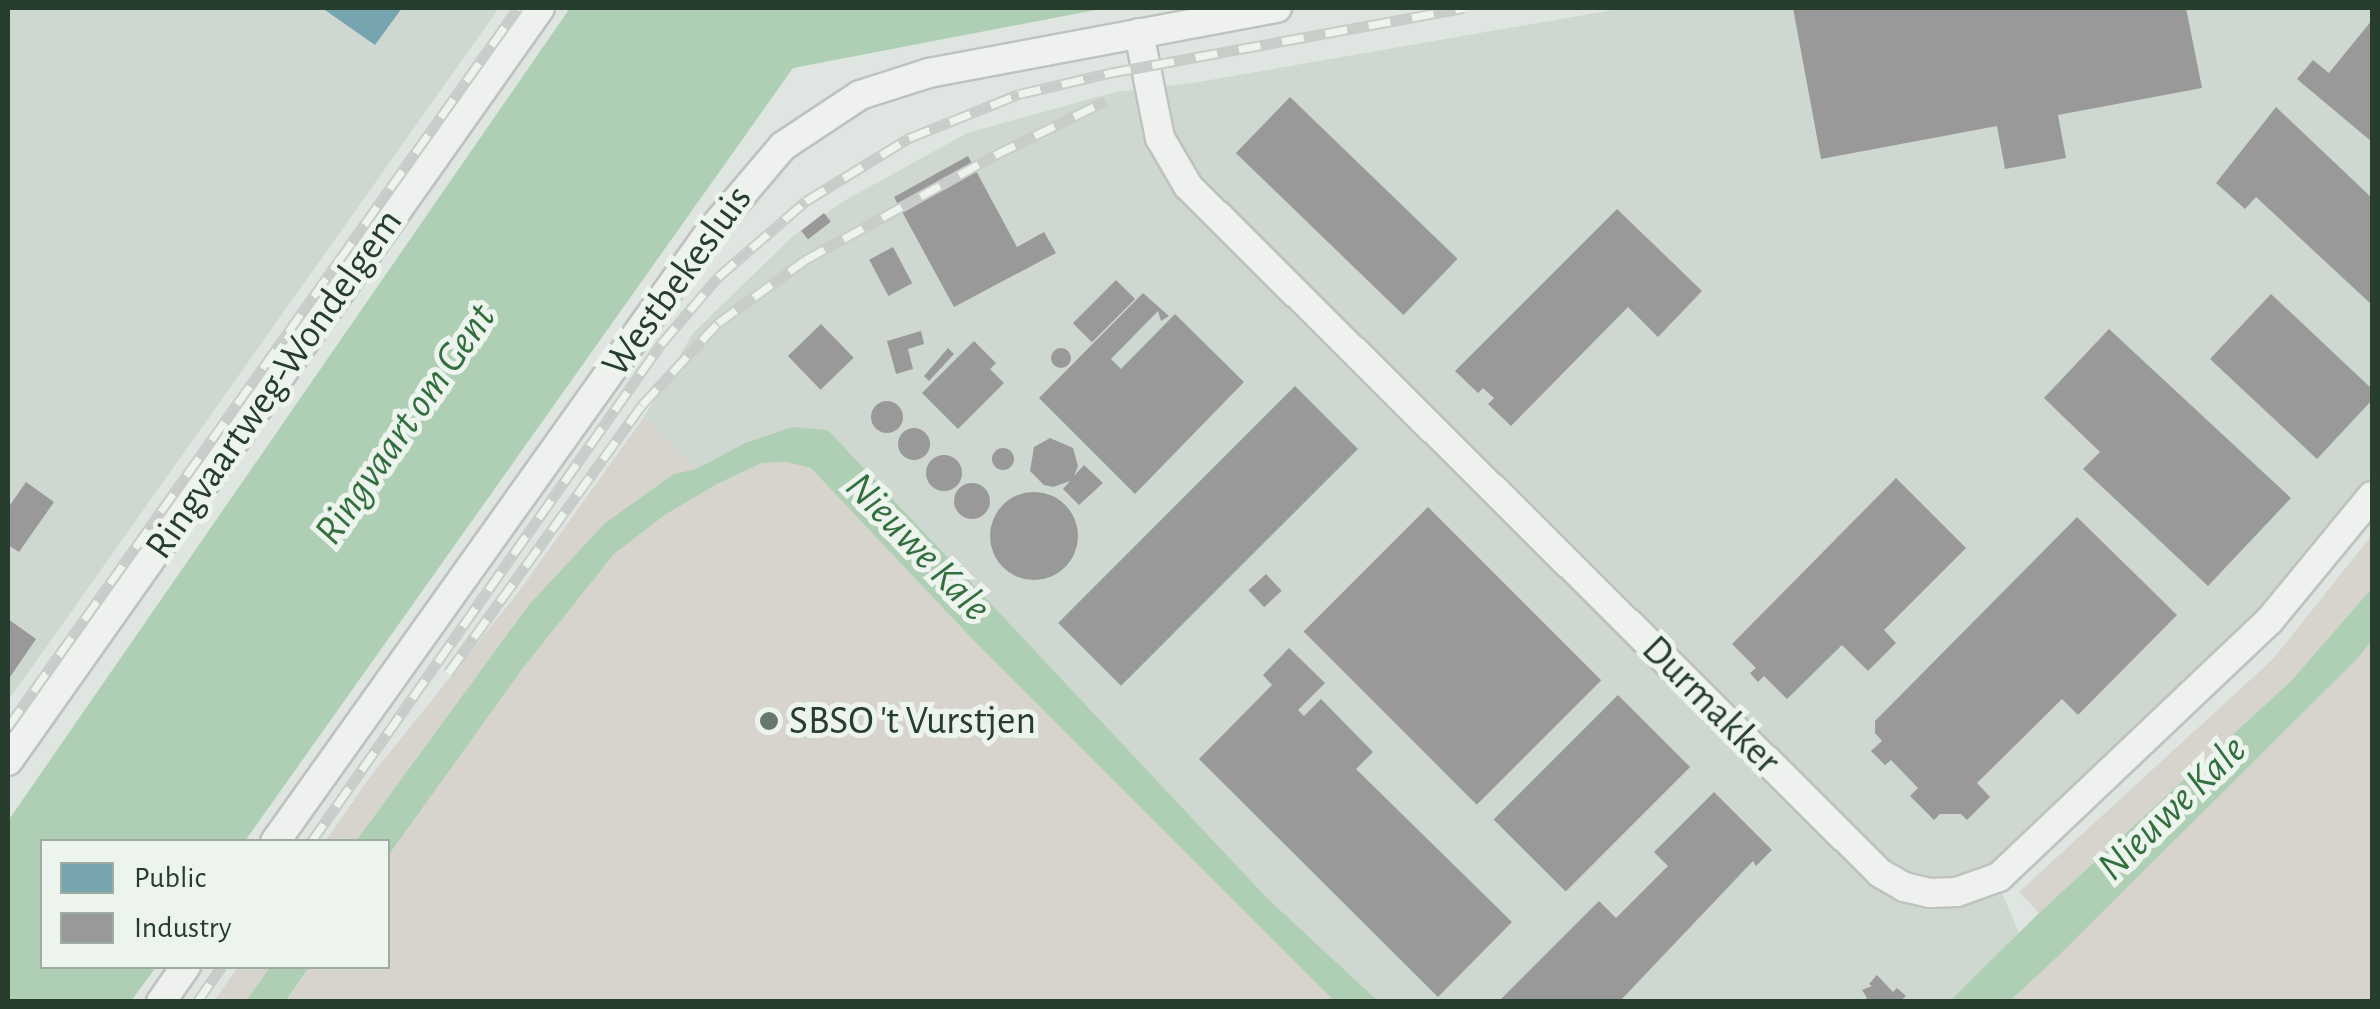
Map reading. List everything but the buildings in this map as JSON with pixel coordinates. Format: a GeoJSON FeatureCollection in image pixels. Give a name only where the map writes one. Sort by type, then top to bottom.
{"type":"FeatureCollection","features":[{"type":"Feature","properties":{"kind":"street","name":"Ringvaartweg-Wondelgem"},"geometry":{"type":"LineString","coordinates":[[8,761],[540,8]]}},
{"type":"Feature","properties":{"kind":"street","name":"Westbekesluis"},"geometry":{"type":"LineString","coordinates":[[277,839],[709,233],[783,146],[829,112],[888,86],[971,64],[1277,8]]}},
{"type":"Feature","properties":{"kind":"street","name":"Durmakker"},"geometry":{"type":"LineString","coordinates":[[1139,33],[1160,138],[1188,186],[1880,873],[1904,887],[1930,893],[1957,892],[1999,877],[2270,621],[2372,496]]}},
{"type":"Feature","properties":{"kind":"street"},"geometry":{"type":"LineString","coordinates":[[161,1002],[184,969]]}},
{"type":"Feature","properties":{"kind":"shaded area"},"geometry":{"type":"Polygon","coordinates":[[[8,8],[499,8],[8,701],[8,8]]]}},
{"type":"Feature","properties":{"kind":"shaded area"},"geometry":{"type":"Polygon","coordinates":[[[1624,8],[2372,8],[2372,475],[2260,610],[1990,865],[2020,935],[1950,1001],[1378,1001],[1267,898],[828,430],[792,427],[745,443],[696,469],[644,417],[693,333],[793,236],[844,201],[967,133],[1115,92],[1193,83],[1624,8]]]}},
{"type":"Feature","properties":{"kind":"shaded area"},"geometry":{"type":"Polygon","coordinates":[[[644,417],[696,469],[674,474],[528,606],[357,839],[327,839],[370,777],[517,594],[644,417]]]}},
{"type":"Feature","properties":{"kind":"shaded area","name":"SBSO 't Vurstjen"},"geometry":{"type":"Polygon","coordinates":[[[787,462],[811,467],[977,644],[1334,1001],[286,1002],[308,969],[390,969],[390,853],[523,668],[614,554],[665,515],[762,463],[787,462]]]}},
{"type":"Feature","properties":{"kind":"shaded area"},"geometry":{"type":"Polygon","coordinates":[[[2372,535],[2372,588],[2291,681],[2039,913],[2019,892],[2273,659],[2372,535]]]}},
{"type":"Feature","properties":{"kind":"shaded area"},"geometry":{"type":"Polygon","coordinates":[[[2372,640],[2372,1001],[2010,1002],[2359,657],[2372,640]]]}},
{"type":"Feature","properties":{"kind":"shaded area"},"geometry":{"type":"Polygon","coordinates":[[[237,969],[269,969],[246,1001],[214,1001],[237,969]]]}},
{"type":"Feature","properties":{"kind":"water","name":"Ringvaart om Gent"},"geometry":{"type":"Polygon","coordinates":[[[570,8],[1106,8],[793,68],[246,839],[40,839],[40,969],[155,969],[131,1001],[8,1001],[8,821],[570,8]]]}},
{"type":"Feature","properties":{"kind":"water","name":"Nieuwe Kale"},"geometry":{"type":"Polygon","coordinates":[[[792,427],[828,430],[1267,898],[1378,1001],[1334,1001],[977,644],[811,468],[787,462],[762,463],[717,484],[665,515],[614,554],[523,668],[390,853],[390,839],[357,839],[528,606],[605,523],[674,474],[696,469],[745,443],[792,427]]]}},
{"type":"Feature","properties":{"kind":"water","name":"Nieuwe Kale"},"geometry":{"type":"Polygon","coordinates":[[[2372,588],[2372,640],[2359,657],[2056,958],[2010,1001],[1950,1001],[2039,913],[2291,681],[2372,588]]]}},
{"type":"Feature","properties":{"kind":"water"},"geometry":{"type":"Polygon","coordinates":[[[269,969],[308,969],[286,1001],[246,1001],[269,969]]]}},
{"type":"Feature","properties":{"kind":"railway"},"geometry":{"type":"LineString","coordinates":[[8,727],[518,8]]}},
{"type":"Feature","properties":{"kind":"railway"},"geometry":{"type":"LineString","coordinates":[[313,839],[661,344],[718,277],[806,201],[909,138],[1019,94],[1109,73],[1464,8]]}},
{"type":"Feature","properties":{"kind":"railway"},"geometry":{"type":"LineString","coordinates":[[448,673],[642,405],[718,323],[805,260],[995,155],[1105,101]]}},
{"type":"Feature","properties":{"kind":"railway"},"geometry":{"type":"LineString","coordinates":[[197,1002],[220,969]]}},
{"type":"Feature","properties":{"kind":"place","name":"SBSO 't Vurstjen"},"geometry":{"type":"Point","coordinates":[769,721]}}]}
